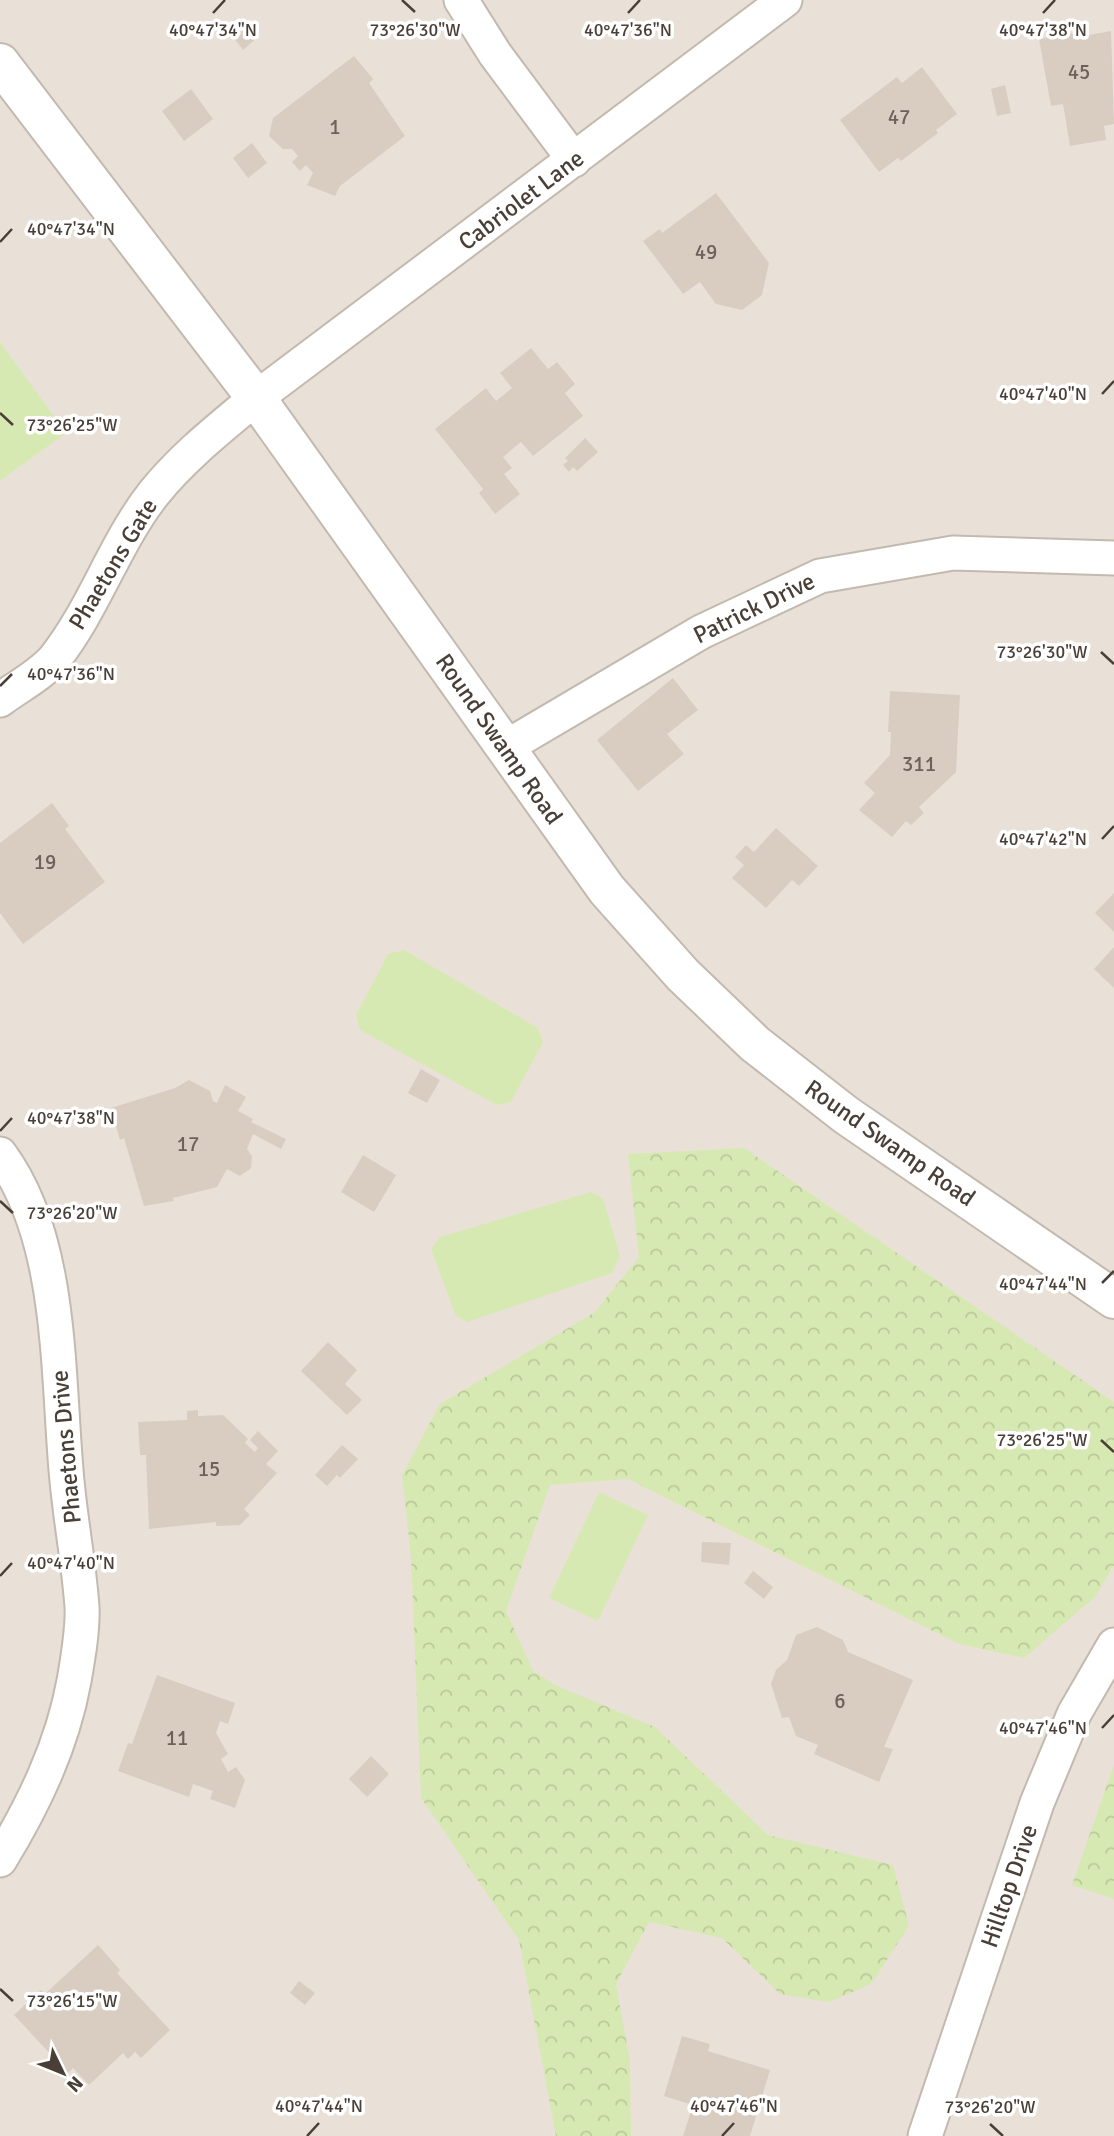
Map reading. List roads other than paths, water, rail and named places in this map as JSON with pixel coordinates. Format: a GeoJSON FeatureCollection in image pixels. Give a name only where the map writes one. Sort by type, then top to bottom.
{"type":"FeatureCollection","features":[{"type":"Feature","properties":{"kind":"street"},"geometry":{"type":"LineString","coordinates":[[461,0],[495,54],[575,160]]}},
{"type":"Feature","properties":{"kind":"street","name":"Cabriolet Lane"},"geometry":{"type":"LineString","coordinates":[[256,398],[785,0]]}},
{"type":"Feature","properties":{"kind":"street","name":"Round Swamp Road"},"geometry":{"type":"LineString","coordinates":[[0,63],[256,398],[607,890],[683,975],[755,1044],[846,1115],[1114,1298]]}},
{"type":"Feature","properties":{"kind":"street","name":"Phaetons Gate"},"geometry":{"type":"LineString","coordinates":[[0,700],[53,660],[86,612],[124,539],[154,494],[196,448],[256,398]]}},
{"type":"Feature","properties":{"kind":"street","name":"Patrick Drive"},"geometry":{"type":"LineString","coordinates":[[506,747],[701,632],[820,576],[953,553],[1114,558]]}},
{"type":"Feature","properties":{"kind":"street","name":"Phaetons Drive"},"geometry":{"type":"LineString","coordinates":[[0,1154],[17,1177],[43,1253],[58,1345],[67,1480],[82,1610],[74,1680],[55,1755],[0,1860]]}},
{"type":"Feature","properties":{"kind":"street","name":"Hilltop Drive"},"geometry":{"type":"LineString","coordinates":[[925,2136],[1037,1803],[1074,1714],[1114,1645]]}}]}
